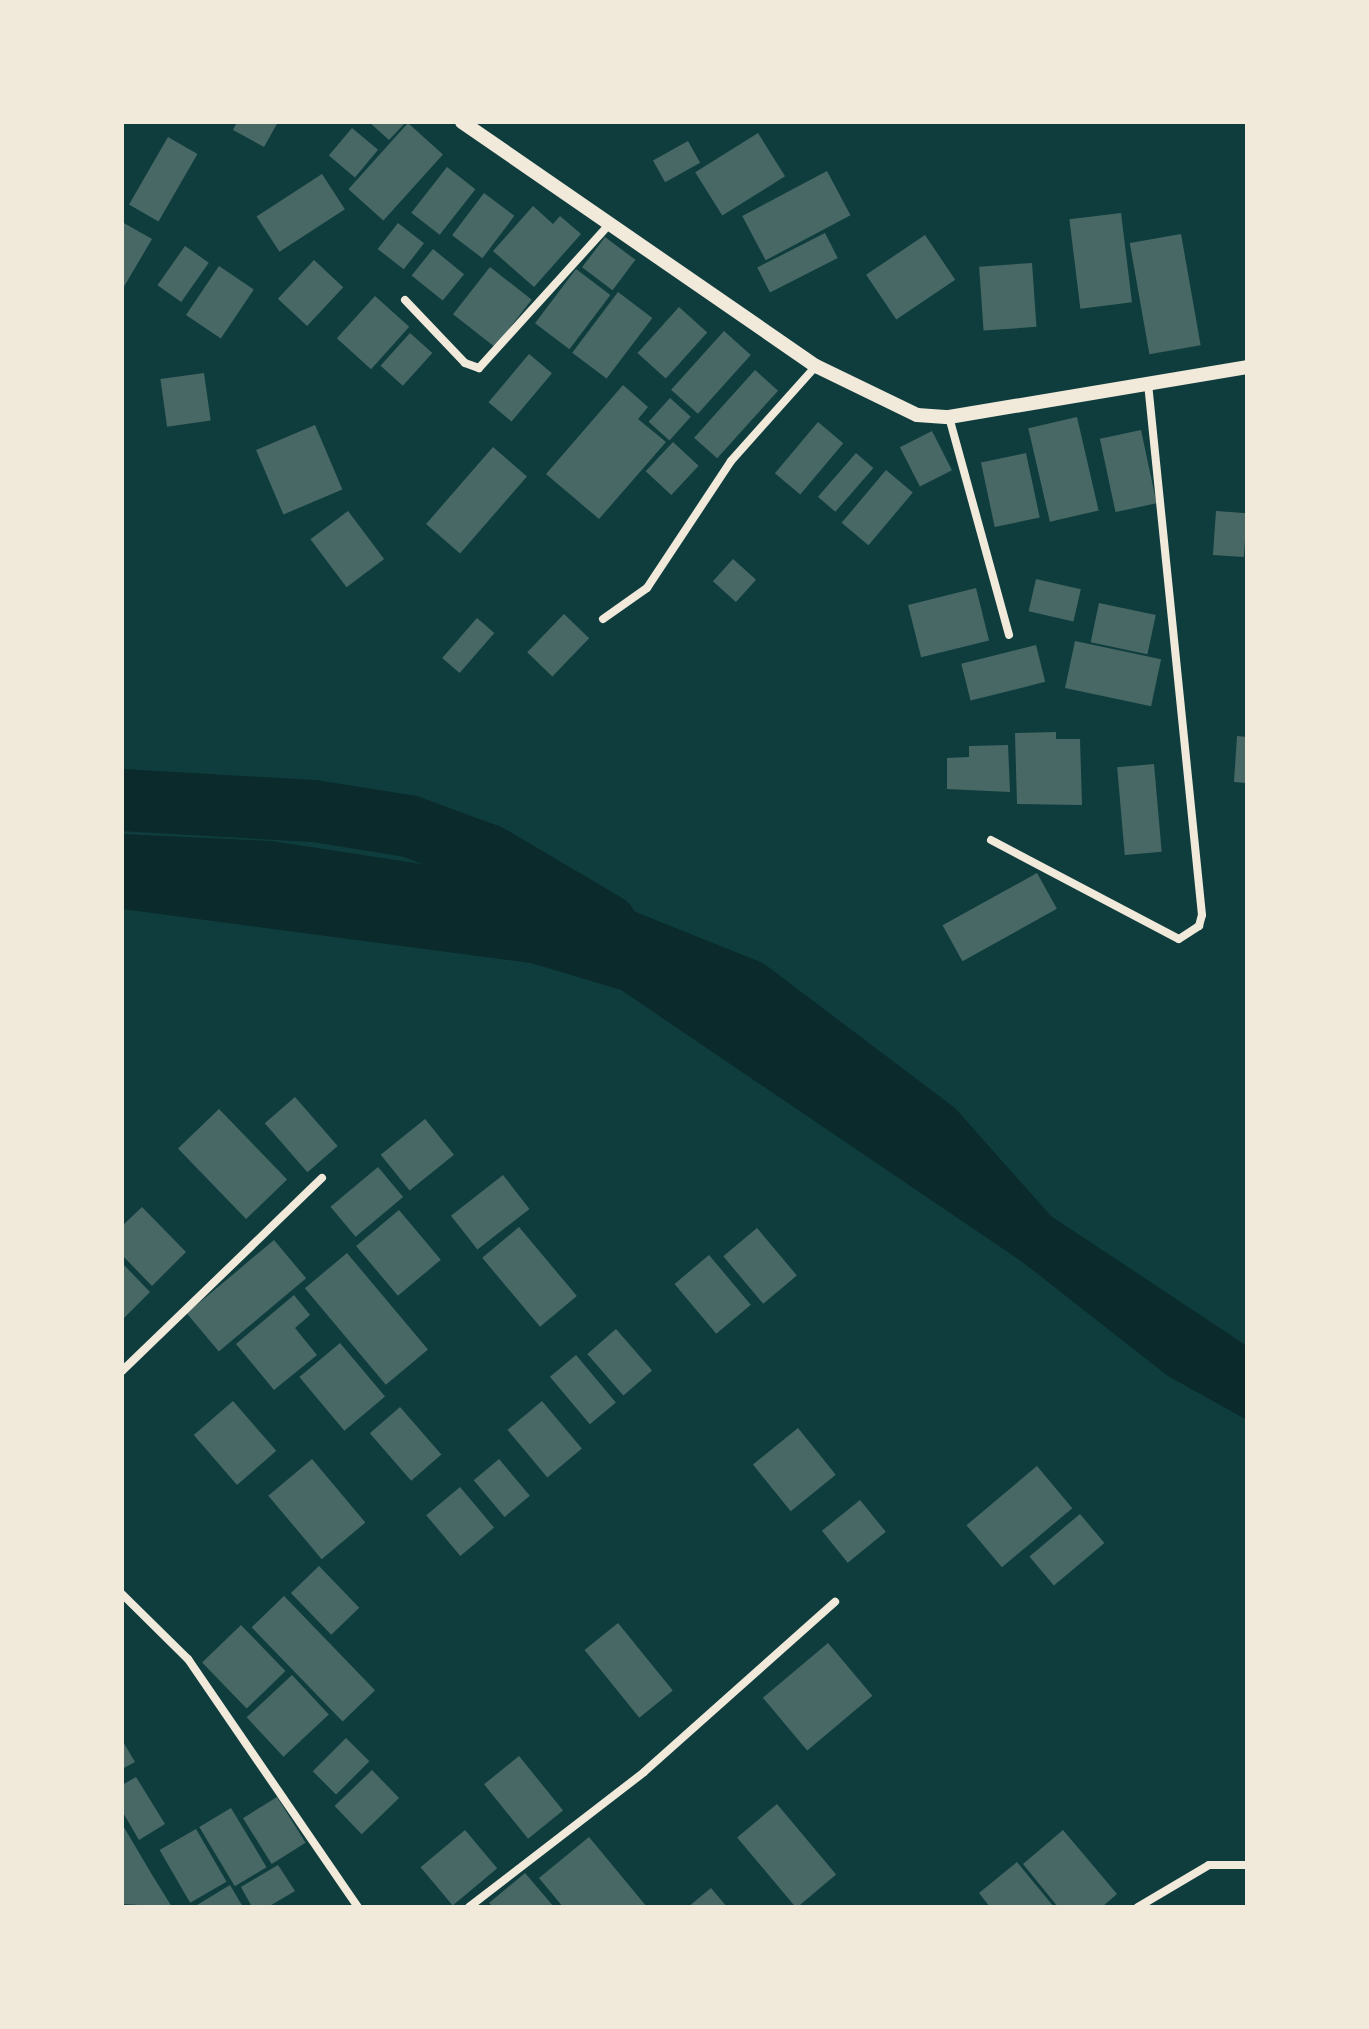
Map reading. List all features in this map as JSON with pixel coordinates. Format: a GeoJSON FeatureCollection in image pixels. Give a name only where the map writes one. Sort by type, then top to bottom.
{"type":"FeatureCollection","features":[{"type":"Feature","properties":{"kind":"street"},"geometry":{"type":"LineString","coordinates":[[462,122],[607,227],[816,366],[902,409],[949,417],[1247,367]]}},
{"type":"Feature","properties":{"kind":"street"},"geometry":{"type":"LineString","coordinates":[[405,300],[465,363],[479,368],[607,227]]}},
{"type":"Feature","properties":{"kind":"street"},"geometry":{"type":"LineString","coordinates":[[603,619],[647,588],[731,461],[816,366]]}},
{"type":"Feature","properties":{"kind":"street"},"geometry":{"type":"LineString","coordinates":[[991,840],[1040,870],[1179,939],[1199,926],[1202,915],[1148,383]]}},
{"type":"Feature","properties":{"kind":"street"},"geometry":{"type":"LineString","coordinates":[[949,417],[1009,635]]}},
{"type":"Feature","properties":{"kind":"street"},"geometry":{"type":"LineString","coordinates":[[122,1371],[322,1178]]}},
{"type":"Feature","properties":{"kind":"street"},"geometry":{"type":"LineString","coordinates":[[122,1594],[188,1659],[358,1907]]}},
{"type":"Feature","properties":{"kind":"street"},"geometry":{"type":"LineString","coordinates":[[469,1907],[644,1772],[835,1602]]}},
{"type":"Feature","properties":{"kind":"street"},"geometry":{"type":"LineString","coordinates":[[1138,1907],[1209,1865],[1247,1865]]}},
{"type":"Feature","properties":{"kind":"water"},"geometry":{"type":"Polygon","coordinates":[[[122,834],[272,841],[576,888],[763,963],[955,1108],[1051,1216],[1247,1346],[1247,1420],[1168,1376],[1021,1261],[621,990],[531,963],[122,909],[122,834]]]}},
{"type":"Feature","properties":{"kind":"building"},"geometry":{"type":"Polygon","coordinates":[[[237,122],[278,122],[264,147],[233,130],[237,122]]]}},
{"type":"Feature","properties":{"kind":"building"},"geometry":{"type":"Polygon","coordinates":[[[369,122],[406,122],[389,140],[369,122]]]}},
{"type":"Feature","properties":{"kind":"building"},"geometry":{"type":"Polygon","coordinates":[[[408,123],[443,154],[383,221],[348,189],[408,123]]]}},
{"type":"Feature","properties":{"kind":"building"},"geometry":{"type":"Polygon","coordinates":[[[352,128],[378,150],[355,177],[329,156],[352,128]]]}},
{"type":"Feature","properties":{"kind":"building"},"geometry":{"type":"Polygon","coordinates":[[[758,133],[785,176],[722,215],[695,172],[758,133]]]}},
{"type":"Feature","properties":{"kind":"building"},"geometry":{"type":"Polygon","coordinates":[[[168,137],[197,154],[158,222],[129,205],[168,137]]]}},
{"type":"Feature","properties":{"kind":"building"},"geometry":{"type":"Polygon","coordinates":[[[688,141],[700,163],[665,182],[653,160],[688,141]]]}},
{"type":"Feature","properties":{"kind":"building"},"geometry":{"type":"Polygon","coordinates":[[[447,167],[475,189],[440,235],[411,213],[447,167]]]}},
{"type":"Feature","properties":{"kind":"building"},"geometry":{"type":"Polygon","coordinates":[[[827,171],[850,215],[766,260],[742,216],[827,171]]]}},
{"type":"Feature","properties":{"kind":"building"},"geometry":{"type":"Polygon","coordinates":[[[322,174],[345,209],[279,252],[257,216],[322,174]]]}},
{"type":"Feature","properties":{"kind":"building"},"geometry":{"type":"Polygon","coordinates":[[[484,193],[514,216],[482,258],[452,235],[484,193]]]}},
{"type":"Feature","properties":{"kind":"building"},"geometry":{"type":"Polygon","coordinates":[[[533,206],[553,224],[560,216],[581,234],[534,287],[493,251],[533,206]]]}},
{"type":"Feature","properties":{"kind":"building"},"geometry":{"type":"Polygon","coordinates":[[[1121,213],[1132,302],[1080,309],[1069,219],[1121,213]]]}},
{"type":"Feature","properties":{"kind":"building"},"geometry":{"type":"Polygon","coordinates":[[[122,222],[152,239],[122,290],[122,222]]]}},
{"type":"Feature","properties":{"kind":"building"},"geometry":{"type":"Polygon","coordinates":[[[398,223],[424,243],[404,269],[378,249],[398,223]]]}},
{"type":"Feature","properties":{"kind":"building"},"geometry":{"type":"Polygon","coordinates":[[[825,233],[838,258],[770,292],[757,268],[825,233]]]}},
{"type":"Feature","properties":{"kind":"building"},"geometry":{"type":"Polygon","coordinates":[[[1181,234],[1201,345],[1149,354],[1130,243],[1181,234]]]}},
{"type":"Feature","properties":{"kind":"building"},"geometry":{"type":"Polygon","coordinates":[[[925,235],[955,280],[896,319],[866,275],[925,235]]]}},
{"type":"Feature","properties":{"kind":"building"},"geometry":{"type":"Polygon","coordinates":[[[605,237],[635,260],[612,290],[582,267],[605,237]]]}},
{"type":"Feature","properties":{"kind":"building"},"geometry":{"type":"Polygon","coordinates":[[[185,246],[209,263],[181,302],[157,285],[185,246]]]}},
{"type":"Feature","properties":{"kind":"building"},"geometry":{"type":"Polygon","coordinates":[[[433,249],[464,274],[443,301],[412,275],[433,249]]]}},
{"type":"Feature","properties":{"kind":"building"},"geometry":{"type":"Polygon","coordinates":[[[314,260],[343,287],[307,326],[278,299],[314,260]]]}},
{"type":"Feature","properties":{"kind":"building"},"geometry":{"type":"Polygon","coordinates":[[[1032,263],[1036,327],[984,331],[979,267],[1032,263]]]}},
{"type":"Feature","properties":{"kind":"building"},"geometry":{"type":"Polygon","coordinates":[[[219,266],[254,289],[221,338],[186,315],[219,266]]]}},
{"type":"Feature","properties":{"kind":"building"},"geometry":{"type":"Polygon","coordinates":[[[490,267],[532,300],[495,347],[453,314],[490,267]]]}},
{"type":"Feature","properties":{"kind":"building"},"geometry":{"type":"Polygon","coordinates":[[[576,269],[610,295],[569,349],[535,323],[576,269]]]}},
{"type":"Feature","properties":{"kind":"building"},"geometry":{"type":"Polygon","coordinates":[[[618,292],[652,318],[607,379],[572,353],[618,292]]]}},
{"type":"Feature","properties":{"kind":"building"},"geometry":{"type":"Polygon","coordinates":[[[375,296],[409,327],[371,369],[337,338],[375,296]]]}},
{"type":"Feature","properties":{"kind":"building"},"geometry":{"type":"Polygon","coordinates":[[[679,307],[707,332],[666,379],[638,353],[679,307]]]}},
{"type":"Feature","properties":{"kind":"building"},"geometry":{"type":"Polygon","coordinates":[[[724,331],[751,355],[698,414],[671,390],[724,331]]]}},
{"type":"Feature","properties":{"kind":"building"},"geometry":{"type":"Polygon","coordinates":[[[410,333],[432,353],[403,386],[381,366],[410,333]]]}},
{"type":"Feature","properties":{"kind":"building"},"geometry":{"type":"Polygon","coordinates":[[[529,354],[552,373],[511,422],[489,402],[529,354]]]}},
{"type":"Feature","properties":{"kind":"building"},"geometry":{"type":"Polygon","coordinates":[[[755,370],[778,391],[717,458],[694,438],[755,370]]]}},
{"type":"Feature","properties":{"kind":"building"},"geometry":{"type":"Polygon","coordinates":[[[204,373],[211,421],[167,427],[160,379],[204,373]]]}},
{"type":"Feature","properties":{"kind":"building"},"geometry":{"type":"Polygon","coordinates":[[[623,385],[648,407],[638,419],[666,442],[599,519],[546,474],[623,385]]]}},
{"type":"Feature","properties":{"kind":"building"},"geometry":{"type":"Polygon","coordinates":[[[670,398],[691,417],[669,441],[649,422],[670,398]]]}},
{"type":"Feature","properties":{"kind":"building"},"geometry":{"type":"Polygon","coordinates":[[[1077,417],[1099,511],[1050,522],[1028,428],[1077,417]]]}},
{"type":"Feature","properties":{"kind":"building"},"geometry":{"type":"Polygon","coordinates":[[[818,422],[843,443],[800,495],[775,473],[818,422]]]}},
{"type":"Feature","properties":{"kind":"building"},"geometry":{"type":"Polygon","coordinates":[[[315,425],[342,489],[283,514],[256,450],[315,425]]]}},
{"type":"Feature","properties":{"kind":"building"},"geometry":{"type":"Polygon","coordinates":[[[1141,430],[1157,503],[1116,512],[1100,439],[1141,430]]]}},
{"type":"Feature","properties":{"kind":"building"},"geometry":{"type":"Polygon","coordinates":[[[932,431],[952,470],[920,487],[900,447],[932,431]]]}},
{"type":"Feature","properties":{"kind":"building"},"geometry":{"type":"Polygon","coordinates":[[[673,442],[699,466],[671,495],[646,471],[673,442]]]}},
{"type":"Feature","properties":{"kind":"building"},"geometry":{"type":"Polygon","coordinates":[[[493,447],[527,477],[460,554],[426,524],[493,447]]]}},
{"type":"Feature","properties":{"kind":"building"},"geometry":{"type":"Polygon","coordinates":[[[856,453],[873,468],[835,512],[818,497],[856,453]]]}},
{"type":"Feature","properties":{"kind":"building"},"geometry":{"type":"Polygon","coordinates":[[[1026,453],[1040,518],[995,527],[981,463],[1026,453]]]}},
{"type":"Feature","properties":{"kind":"building"},"geometry":{"type":"Polygon","coordinates":[[[886,470],[913,492],[868,545],[842,523],[886,470]]]}},
{"type":"Feature","properties":{"kind":"building"},"geometry":{"type":"Polygon","coordinates":[[[348,511],[384,559],[347,587],[310,539],[348,511]]]}},
{"type":"Feature","properties":{"kind":"building"},"geometry":{"type":"Polygon","coordinates":[[[1216,511],[1247,513],[1244,557],[1213,555],[1216,511]]]}},
{"type":"Feature","properties":{"kind":"building"},"geometry":{"type":"Polygon","coordinates":[[[733,559],[756,580],[736,602],[713,581],[733,559]]]}},
{"type":"Feature","properties":{"kind":"building"},"geometry":{"type":"Polygon","coordinates":[[[1036,579],[1081,589],[1073,622],[1029,611],[1036,579]]]}},
{"type":"Feature","properties":{"kind":"building"},"geometry":{"type":"Polygon","coordinates":[[[976,588],[989,640],[921,657],[908,605],[976,588]]]}},
{"type":"Feature","properties":{"kind":"building"},"geometry":{"type":"Polygon","coordinates":[[[1099,603],[1156,615],[1147,654],[1091,642],[1099,603]]]}},
{"type":"Feature","properties":{"kind":"building"},"geometry":{"type":"Polygon","coordinates":[[[564,614],[589,638],[552,676],[527,652],[564,614]]]}},
{"type":"Feature","properties":{"kind":"building"},"geometry":{"type":"Polygon","coordinates":[[[477,618],[494,633],[460,673],[442,658],[477,618]]]}},
{"type":"Feature","properties":{"kind":"building"},"geometry":{"type":"Polygon","coordinates":[[[1075,641],[1161,659],[1151,706],[1065,688],[1075,641]]]}},
{"type":"Feature","properties":{"kind":"building"},"geometry":{"type":"Polygon","coordinates":[[[1036,645],[1045,682],[970,700],[961,664],[1036,645]]]}},
{"type":"Feature","properties":{"kind":"building"},"geometry":{"type":"Polygon","coordinates":[[[1056,732],[1056,739],[1080,739],[1082,805],[1017,804],[1015,733],[1056,732]]]}},
{"type":"Feature","properties":{"kind":"building"},"geometry":{"type":"Polygon","coordinates":[[[1237,736],[1247,737],[1247,783],[1234,782],[1237,736]]]}},
{"type":"Feature","properties":{"kind":"building"},"geometry":{"type":"Polygon","coordinates":[[[1008,745],[1010,792],[947,789],[947,758],[969,757],[969,746],[1008,745]]]}},
{"type":"Feature","properties":{"kind":"building"},"geometry":{"type":"Polygon","coordinates":[[[1154,764],[1162,852],[1125,855],[1117,767],[1154,764]]]}},
{"type":"Feature","properties":{"kind":"building"},"geometry":{"type":"Polygon","coordinates":[[[1037,873],[1057,909],[962,961],[943,925],[1037,873]]]}},
{"type":"Feature","properties":{"kind":"building"},"geometry":{"type":"Polygon","coordinates":[[[295,1097],[338,1146],[307,1172],[265,1123],[295,1097]]]}},
{"type":"Feature","properties":{"kind":"building"},"geometry":{"type":"Polygon","coordinates":[[[219,1109],[287,1179],[246,1219],[178,1149],[219,1109]]]}},
{"type":"Feature","properties":{"kind":"building"},"geometry":{"type":"Polygon","coordinates":[[[425,1119],[454,1155],[410,1191],[381,1155],[425,1119]]]}},
{"type":"Feature","properties":{"kind":"building"},"geometry":{"type":"Polygon","coordinates":[[[378,1167],[403,1197],[356,1237],[331,1207],[378,1167]]]}},
{"type":"Feature","properties":{"kind":"building"},"geometry":{"type":"Polygon","coordinates":[[[503,1175],[529,1209],[477,1250],[451,1216],[503,1175]]]}},
{"type":"Feature","properties":{"kind":"building"},"geometry":{"type":"Polygon","coordinates":[[[142,1207],[186,1252],[152,1286],[122,1255],[122,1226],[142,1207]]]}},
{"type":"Feature","properties":{"kind":"building"},"geometry":{"type":"Polygon","coordinates":[[[399,1210],[441,1260],[398,1296],[356,1246],[399,1210]]]}},
{"type":"Feature","properties":{"kind":"building"},"geometry":{"type":"Polygon","coordinates":[[[519,1227],[577,1296],[540,1327],[482,1258],[519,1227]]]}},
{"type":"Feature","properties":{"kind":"building"},"geometry":{"type":"Polygon","coordinates":[[[757,1228],[797,1275],[763,1304],[723,1256],[757,1228]]]}},
{"type":"Feature","properties":{"kind":"building"},"geometry":{"type":"Polygon","coordinates":[[[274,1240],[306,1278],[219,1352],[187,1313],[274,1240]]]}},
{"type":"Feature","properties":{"kind":"building"},"geometry":{"type":"Polygon","coordinates":[[[347,1253],[428,1350],[386,1385],[305,1288],[347,1253]]]}},
{"type":"Feature","properties":{"kind":"building"},"geometry":{"type":"Polygon","coordinates":[[[709,1255],[751,1305],[716,1334],[675,1284],[709,1255]]]}},
{"type":"Feature","properties":{"kind":"building"},"geometry":{"type":"Polygon","coordinates":[[[122,1263],[150,1292],[122,1320],[122,1263]]]}},
{"type":"Feature","properties":{"kind":"building"},"geometry":{"type":"Polygon","coordinates":[[[294,1295],[310,1315],[295,1328],[317,1355],[274,1390],[236,1344],[294,1295]]]}},
{"type":"Feature","properties":{"kind":"building"},"geometry":{"type":"Polygon","coordinates":[[[616,1329],[652,1371],[623,1395],[587,1354],[616,1329]]]}},
{"type":"Feature","properties":{"kind":"building"},"geometry":{"type":"Polygon","coordinates":[[[340,1343],[385,1397],[344,1431],[299,1377],[340,1343]]]}},
{"type":"Feature","properties":{"kind":"building"},"geometry":{"type":"Polygon","coordinates":[[[576,1355],[616,1402],[590,1424],[550,1377],[576,1355]]]}},
{"type":"Feature","properties":{"kind":"building"},"geometry":{"type":"Polygon","coordinates":[[[233,1401],[276,1451],[237,1485],[194,1435],[233,1401]]]}},
{"type":"Feature","properties":{"kind":"building"},"geometry":{"type":"Polygon","coordinates":[[[542,1401],[582,1448],[547,1477],[508,1430],[542,1401]]]}},
{"type":"Feature","properties":{"kind":"building"},"geometry":{"type":"Polygon","coordinates":[[[400,1407],[441,1455],[411,1481],[370,1433],[400,1407]]]}},
{"type":"Feature","properties":{"kind":"building"},"geometry":{"type":"Polygon","coordinates":[[[798,1428],[836,1475],[791,1511],[753,1465],[798,1428]]]}},
{"type":"Feature","properties":{"kind":"building"},"geometry":{"type":"Polygon","coordinates":[[[312,1459],[365,1523],[322,1559],[268,1496],[312,1459]]]}},
{"type":"Feature","properties":{"kind":"building"},"geometry":{"type":"Polygon","coordinates":[[[499,1459],[530,1496],[505,1517],[474,1480],[499,1459]]]}},
{"type":"Feature","properties":{"kind":"building"},"geometry":{"type":"Polygon","coordinates":[[[1037,1466],[1072,1508],[1002,1567],[967,1525],[1037,1466]]]}},
{"type":"Feature","properties":{"kind":"building"},"geometry":{"type":"Polygon","coordinates":[[[460,1487],[494,1528],[460,1556],[426,1515],[460,1487]]]}},
{"type":"Feature","properties":{"kind":"building"},"geometry":{"type":"Polygon","coordinates":[[[860,1500],[886,1532],[848,1563],[822,1531],[860,1500]]]}},
{"type":"Feature","properties":{"kind":"building"},"geometry":{"type":"Polygon","coordinates":[[[1080,1514],[1104,1543],[1054,1586],[1029,1556],[1080,1514]]]}},
{"type":"Feature","properties":{"kind":"building"},"geometry":{"type":"Polygon","coordinates":[[[319,1566],[359,1608],[331,1635],[291,1593],[319,1566]]]}},
{"type":"Feature","properties":{"kind":"building"},"geometry":{"type":"Polygon","coordinates":[[[284,1596],[375,1690],[343,1721],[252,1627],[284,1596]]]}},
{"type":"Feature","properties":{"kind":"building"},"geometry":{"type":"Polygon","coordinates":[[[618,1623],[673,1691],[639,1718],[585,1650],[618,1623]]]}},
{"type":"Feature","properties":{"kind":"building"},"geometry":{"type":"Polygon","coordinates":[[[241,1625],[285,1671],[247,1709],[202,1663],[241,1625]]]}},
{"type":"Feature","properties":{"kind":"building"},"geometry":{"type":"Polygon","coordinates":[[[828,1643],[872,1696],[807,1750],[763,1698],[828,1643]]]}},
{"type":"Feature","properties":{"kind":"building"},"geometry":{"type":"Polygon","coordinates":[[[292,1675],[329,1714],[283,1757],[247,1717],[292,1675]]]}},
{"type":"Feature","properties":{"kind":"building"},"geometry":{"type":"Polygon","coordinates":[[[346,1738],[369,1761],[336,1795],[313,1771],[346,1738]]]}},
{"type":"Feature","properties":{"kind":"building"},"geometry":{"type":"Polygon","coordinates":[[[122,1740],[135,1762],[122,1769],[122,1740]]]}},
{"type":"Feature","properties":{"kind":"building"},"geometry":{"type":"Polygon","coordinates":[[[519,1756],[563,1810],[528,1839],[484,1784],[519,1756]]]}},
{"type":"Feature","properties":{"kind":"building"},"geometry":{"type":"Polygon","coordinates":[[[372,1770],[399,1798],[362,1834],[335,1806],[372,1770]]]}},
{"type":"Feature","properties":{"kind":"building"},"geometry":{"type":"Polygon","coordinates":[[[136,1777],[165,1824],[139,1840],[122,1811],[122,1785],[136,1777]]]}},
{"type":"Feature","properties":{"kind":"building"},"geometry":{"type":"Polygon","coordinates":[[[277,1797],[306,1843],[272,1864],[243,1818],[277,1797]]]}},
{"type":"Feature","properties":{"kind":"building"},"geometry":{"type":"Polygon","coordinates":[[[777,1804],[836,1874],[796,1907],[737,1837],[777,1804]]]}},
{"type":"Feature","properties":{"kind":"building"},"geometry":{"type":"Polygon","coordinates":[[[231,1808],[267,1867],[235,1886],[199,1827],[231,1808]]]}},
{"type":"Feature","properties":{"kind":"building"},"geometry":{"type":"Polygon","coordinates":[[[122,1824],[154,1878],[172,1907],[122,1904],[122,1824]]]}},
{"type":"Feature","properties":{"kind":"building"},"geometry":{"type":"Polygon","coordinates":[[[196,1829],[226,1882],[190,1903],[160,1850],[196,1829]]]}},
{"type":"Feature","properties":{"kind":"building"},"geometry":{"type":"Polygon","coordinates":[[[465,1830],[497,1868],[453,1906],[421,1867],[465,1830]]]}},
{"type":"Feature","properties":{"kind":"building"},"geometry":{"type":"Polygon","coordinates":[[[1063,1830],[1117,1894],[1102,1907],[1058,1907],[1023,1864],[1063,1830]]]}},
{"type":"Feature","properties":{"kind":"building"},"geometry":{"type":"Polygon","coordinates":[[[589,1837],[647,1907],[563,1907],[539,1878],[589,1837]]]}},
{"type":"Feature","properties":{"kind":"building"},"geometry":{"type":"Polygon","coordinates":[[[1017,1862],[1054,1907],[990,1907],[979,1893],[1017,1862]]]}},
{"type":"Feature","properties":{"kind":"building"},"geometry":{"type":"Polygon","coordinates":[[[278,1865],[295,1891],[268,1907],[252,1907],[241,1887],[278,1865]]]}},
{"type":"Feature","properties":{"kind":"building"},"geometry":{"type":"Polygon","coordinates":[[[525,1873],[554,1907],[493,1907],[489,1903],[525,1873]]]}},
{"type":"Feature","properties":{"kind":"building"},"geometry":{"type":"Polygon","coordinates":[[[230,1885],[243,1907],[198,1907],[197,1905],[230,1885]]]}},
{"type":"Feature","properties":{"kind":"building"},"geometry":{"type":"Polygon","coordinates":[[[711,1888],[727,1907],[688,1907],[711,1888]]]}},
{"type":"Feature","properties":{"kind":"waterway"},"geometry":{"type":"LineString","coordinates":[[122,800],[314,811],[409,826],[488,855],[607,925]]}}]}
